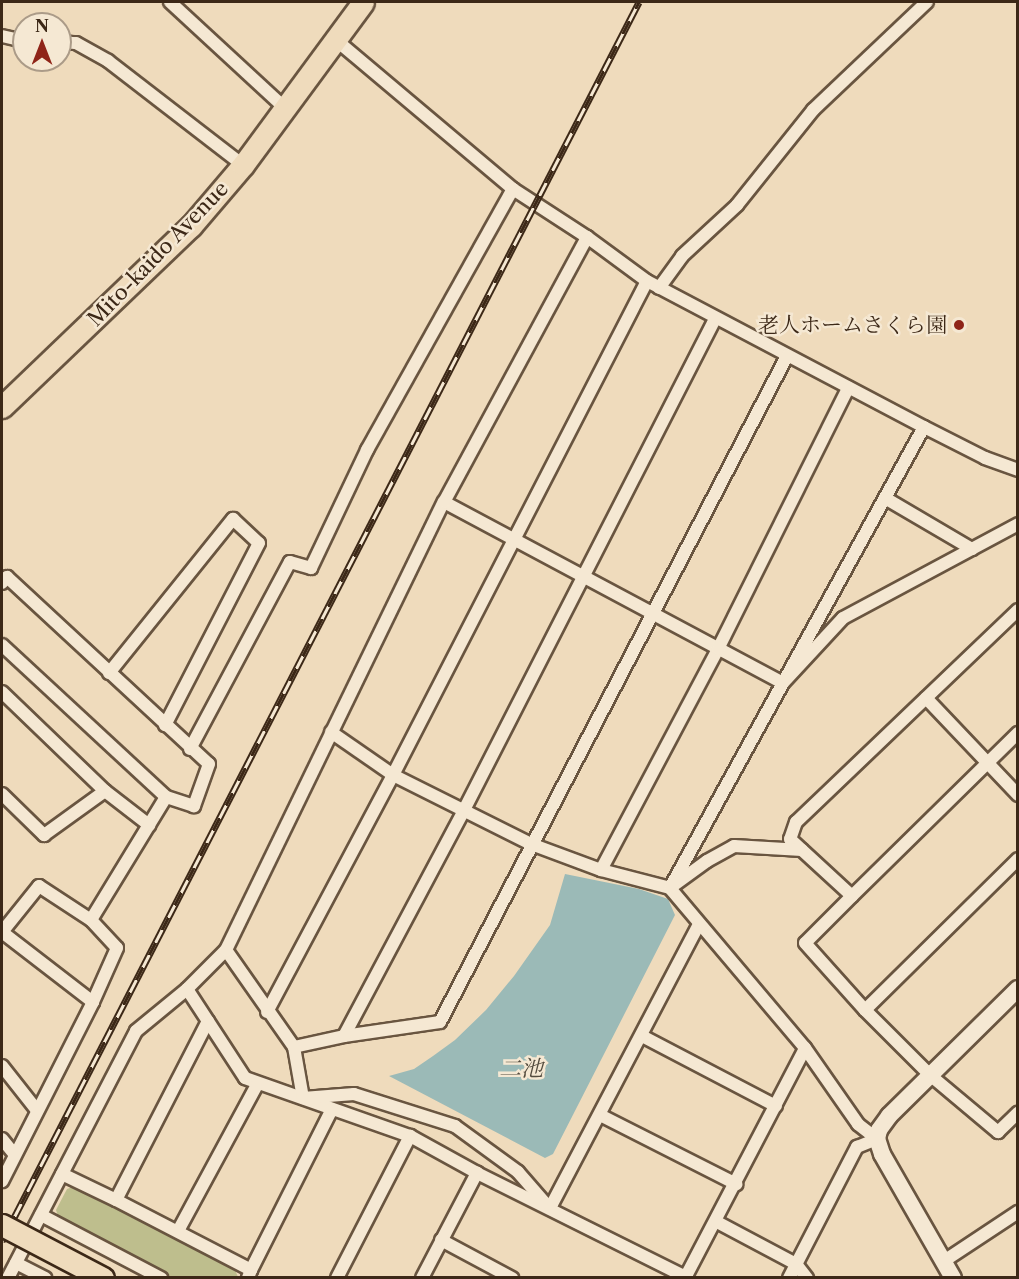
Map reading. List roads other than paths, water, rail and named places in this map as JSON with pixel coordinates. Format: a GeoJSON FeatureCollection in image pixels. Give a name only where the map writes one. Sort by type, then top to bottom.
{"type":"FeatureCollection","features":[{"type":"Feature","properties":{"kind":"highway","name":"Mito-kaido Avenue"},"geometry":{"type":"LineString","coordinates":[[2,407],[191,226],[243,165],[363,2]]}},
{"type":"Feature","properties":{"kind":"highway"},"geometry":{"type":"LineString","coordinates":[[2,1225],[103,1278]]}},
{"type":"Feature","properties":{"kind":"street"},"geometry":{"type":"LineString","coordinates":[[170,2],[285,108]]}},
{"type":"Feature","properties":{"kind":"street"},"geometry":{"type":"LineString","coordinates":[[659,288],[682,256],[737,205],[813,110],[927,2]]}},
{"type":"Feature","properties":{"kind":"street"},"geometry":{"type":"LineString","coordinates":[[336,40],[513,189],[587,237],[647,281],[924,428],[1017,470]]}},
{"type":"Feature","properties":{"kind":"street"},"geometry":{"type":"LineString","coordinates":[[72,43],[108,61],[243,165]]}},
{"type":"Feature","properties":{"kind":"street"},"geometry":{"type":"LineString","coordinates":[[190,749],[290,562],[311,568],[367,450],[513,189]]}},
{"type":"Feature","properties":{"kind":"street"},"geometry":{"type":"LineString","coordinates":[[8,1278],[136,1031],[188,989],[226,950],[444,502],[587,237]]}},
{"type":"Feature","properties":{"kind":"street"},"geometry":{"type":"LineString","coordinates":[[267,1012],[393,775],[647,281]]}},
{"type":"Feature","properties":{"kind":"street"},"geometry":{"type":"LineString","coordinates":[[344,1036],[463,812],[715,319]]}},
{"type":"Feature","properties":{"kind":"street"},"geometry":{"type":"LineString","coordinates":[[294,1047],[344,1036],[440,1022],[787,356]]}},
{"type":"Feature","properties":{"kind":"street"},"geometry":{"type":"LineString","coordinates":[[601,870],[718,649],[848,387]]}},
{"type":"Feature","properties":{"kind":"street"},"geometry":{"type":"LineString","coordinates":[[670,888],[924,428]]}},
{"type":"Feature","properties":{"kind":"street"},"geometry":{"type":"LineString","coordinates":[[885,498],[972,549]]}},
{"type":"Feature","properties":{"kind":"street"},"geometry":{"type":"LineString","coordinates":[[444,502],[783,683]]}},
{"type":"Feature","properties":{"kind":"street"},"geometry":{"type":"LineString","coordinates":[[109,673],[233,519],[259,543],[165,725]]}},
{"type":"Feature","properties":{"kind":"street"},"geometry":{"type":"LineString","coordinates":[[783,683],[843,618],[1017,524]]}},
{"type":"Feature","properties":{"kind":"street"},"geometry":{"type":"LineString","coordinates":[[2,584],[7,577],[190,749],[209,764],[194,806],[166,797],[2,645]]}},
{"type":"Feature","properties":{"kind":"street"},"geometry":{"type":"LineString","coordinates":[[852,896],[790,838],[796,822],[1017,610]]}},
{"type":"Feature","properties":{"kind":"street"},"geometry":{"type":"LineString","coordinates":[[2,692],[105,791],[149,825]]}},
{"type":"Feature","properties":{"kind":"street"},"geometry":{"type":"LineString","coordinates":[[926,698],[1017,795]]}},
{"type":"Feature","properties":{"kind":"street"},"geometry":{"type":"LineString","coordinates":[[331,732],[393,775],[531,844],[601,870],[670,888],[805,1048],[858,1124],[877,1139],[882,1154],[953,1278]]}},
{"type":"Feature","properties":{"kind":"street"},"geometry":{"type":"LineString","coordinates":[[1017,733],[805,943],[865,1010],[930,1075],[998,1132],[1017,1113]]}},
{"type":"Feature","properties":{"kind":"street"},"geometry":{"type":"LineString","coordinates":[[2,794],[44,835],[105,791]]}},
{"type":"Feature","properties":{"kind":"street"},"geometry":{"type":"LineString","coordinates":[[91,920],[166,797]]}},
{"type":"Feature","properties":{"kind":"street"},"geometry":{"type":"LineString","coordinates":[[670,888],[707,861],[734,846],[802,850]]}},
{"type":"Feature","properties":{"kind":"street"},"geometry":{"type":"LineString","coordinates":[[865,1010],[1017,859]]}},
{"type":"Feature","properties":{"kind":"street"},"geometry":{"type":"LineString","coordinates":[[2,1181],[36,1109],[93,1002],[117,948],[91,920],[39,886],[2,932],[93,1002]]}},
{"type":"Feature","properties":{"kind":"street"},"geometry":{"type":"LineString","coordinates":[[550,1208],[699,924]]}},
{"type":"Feature","properties":{"kind":"street"},"geometry":{"type":"LineString","coordinates":[[226,950],[267,1012],[294,1047],[303,1098]]}},
{"type":"Feature","properties":{"kind":"street"},"geometry":{"type":"LineString","coordinates":[[188,989],[245,1078],[410,1136],[477,1173],[686,1277],[717,1222],[805,1048]]}},
{"type":"Feature","properties":{"kind":"street"},"geometry":{"type":"LineString","coordinates":[[789,1278],[857,1147],[877,1139],[882,1125],[1017,989]]}},
{"type":"Feature","properties":{"kind":"street"},"geometry":{"type":"LineString","coordinates":[[116,1200],[208,1021]]}},
{"type":"Feature","properties":{"kind":"street"},"geometry":{"type":"LineString","coordinates":[[642,1036],[776,1106]]}},
{"type":"Feature","properties":{"kind":"street"},"geometry":{"type":"LineString","coordinates":[[2,1066],[36,1109]]}},
{"type":"Feature","properties":{"kind":"street"},"geometry":{"type":"LineString","coordinates":[[178,1231],[258,1083]]}},
{"type":"Feature","properties":{"kind":"street"},"geometry":{"type":"LineString","coordinates":[[303,1098],[354,1094],[454,1126],[518,1172],[550,1208]]}},
{"type":"Feature","properties":{"kind":"street"},"geometry":{"type":"LineString","coordinates":[[62,1174],[178,1231],[249,1274],[332,1109]]}},
{"type":"Feature","properties":{"kind":"street"},"geometry":{"type":"LineString","coordinates":[[600,1115],[736,1184]]}},
{"type":"Feature","properties":{"kind":"street"},"geometry":{"type":"LineString","coordinates":[[337,1278],[410,1136]]}},
{"type":"Feature","properties":{"kind":"street"},"geometry":{"type":"LineString","coordinates":[[2,1139],[14,1154]]}},
{"type":"Feature","properties":{"kind":"street"},"geometry":{"type":"LineString","coordinates":[[422,1278],[477,1173]]}},
{"type":"Feature","properties":{"kind":"street"},"geometry":{"type":"LineString","coordinates":[[944,1261],[1017,1212]]}},
{"type":"Feature","properties":{"kind":"street"},"geometry":{"type":"LineString","coordinates":[[41,1215],[161,1278]]}},
{"type":"Feature","properties":{"kind":"street"},"geometry":{"type":"LineString","coordinates":[[717,1222],[796,1264],[807,1278]]}},
{"type":"Feature","properties":{"kind":"street"},"geometry":{"type":"LineString","coordinates":[[441,1240],[509,1277]]}},
{"type":"Feature","properties":{"kind":"street"},"geometry":{"type":"LineString","coordinates":[[16,1263],[45,1278]]}},
{"type":"Feature","properties":{"kind":"water","name":"二池"},"geometry":{"type":"Polygon","coordinates":[[[565,874],[639,889],[668,899],[675,915],[553,1154],[545,1158],[389,1076],[414,1069],[455,1040],[486,1010],[514,976],[550,925],[565,874]]]}},
{"type":"Feature","properties":{"kind":"railway"},"geometry":{"type":"LineString","coordinates":[[2,1241],[639,2]]}},
{"type":"Feature","properties":{"kind":"place","name":"老人ホームさくら園"},"geometry":{"type":"Point","coordinates":[959,325]}}]}
